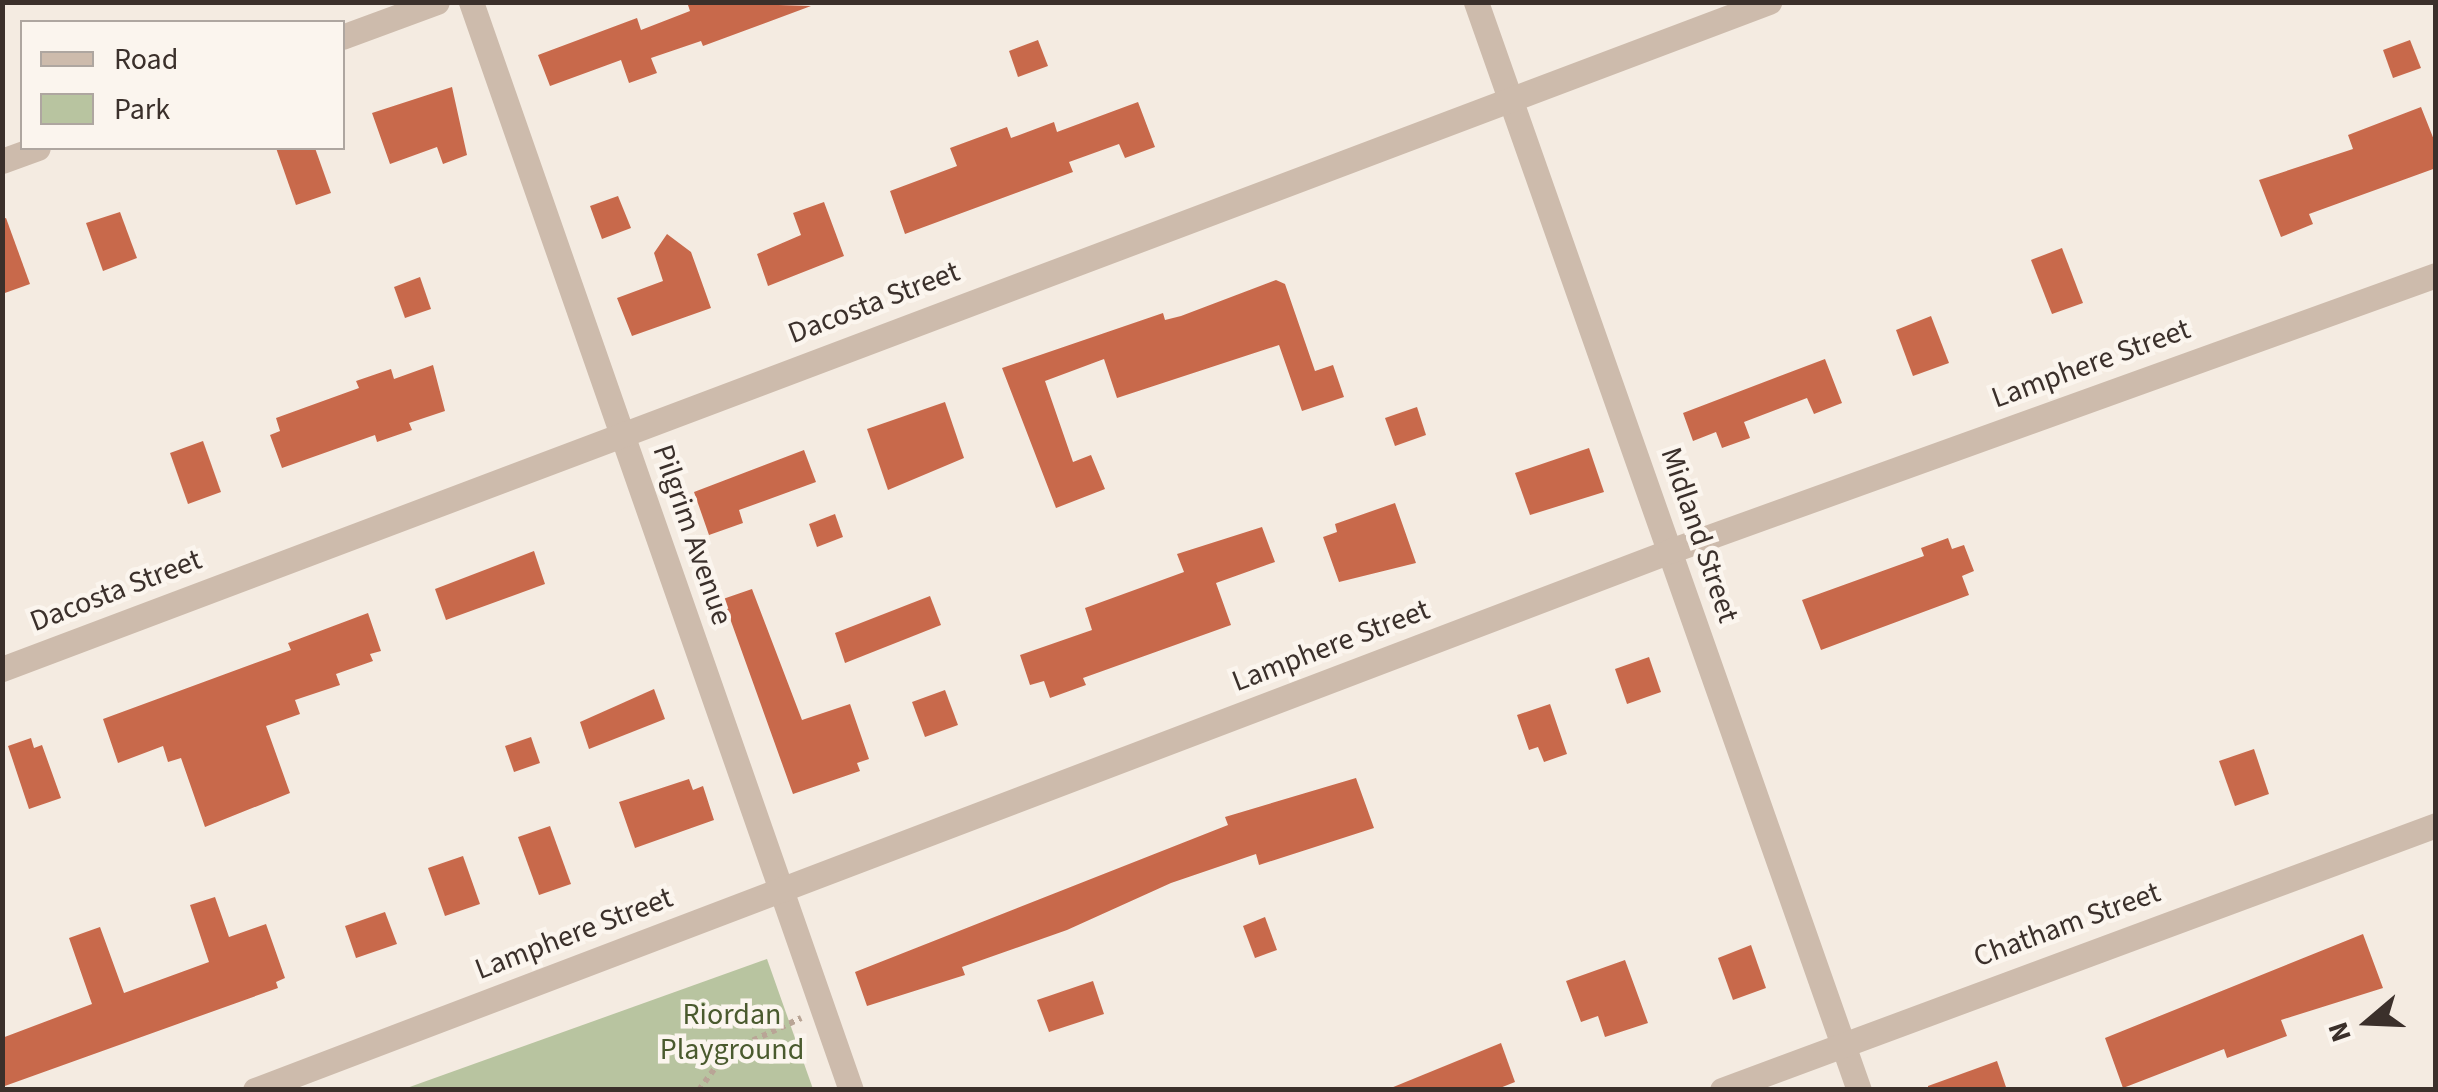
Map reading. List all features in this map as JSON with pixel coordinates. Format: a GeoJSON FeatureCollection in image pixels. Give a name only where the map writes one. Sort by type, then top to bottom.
{"type":"FeatureCollection","features":[{"type":"Feature","properties":{"kind":"street"},"geometry":{"type":"LineString","coordinates":[[345,36],[437,2]]}},
{"type":"Feature","properties":{"kind":"street","name":"Pilgrim Avenue"},"geometry":{"type":"LineString","coordinates":[[471,2],[852,1090]]}},
{"type":"Feature","properties":{"kind":"street","name":"Midland Street"},"geometry":{"type":"LineString","coordinates":[[1476,2],[1859,1090]]}},
{"type":"Feature","properties":{"kind":"street","name":"Dacosta Street"},"geometry":{"type":"LineString","coordinates":[[2,669],[1769,2]]}},
{"type":"Feature","properties":{"kind":"street"},"geometry":{"type":"LineString","coordinates":[[2,160],[32,150]]}},
{"type":"Feature","properties":{"kind":"street","name":"Lamphere Street"},"geometry":{"type":"LineString","coordinates":[[255,1090],[1670,552],[2436,275]]}},
{"type":"Feature","properties":{"kind":"street","name":"Chatham Street"},"geometry":{"type":"LineString","coordinates":[[1722,1090],[1842,1042],[2436,825]]}},
{"type":"Feature","properties":{"kind":"path"},"geometry":{"type":"LineString","coordinates":[[699,1090],[726,1052],[824,1010]]}},
{"type":"Feature","properties":{"kind":"green space","name":"Riordan Playground"},"geometry":{"type":"Polygon","coordinates":[[[767,959],[813,1089],[404,1089],[767,959]]]}},
{"type":"Feature","properties":{"kind":"building"},"geometry":{"type":"Polygon","coordinates":[[[687,2],[811,6],[703,46],[701,41],[651,58],[657,73],[629,83],[621,60],[550,86],[538,55],[637,18],[641,30],[690,11],[687,2]]]}},
{"type":"Feature","properties":{"kind":"building"},"geometry":{"type":"Polygon","coordinates":[[[1038,40],[1048,66],[1018,77],[1009,51],[1038,40]]]}},
{"type":"Feature","properties":{"kind":"building"},"geometry":{"type":"Polygon","coordinates":[[[2410,40],[2421,68],[2393,78],[2383,50],[2410,40]]]}},
{"type":"Feature","properties":{"kind":"building"},"geometry":{"type":"Polygon","coordinates":[[[452,87],[467,155],[443,164],[437,147],[390,164],[372,113],[452,87]]]}},
{"type":"Feature","properties":{"kind":"building"},"geometry":{"type":"Polygon","coordinates":[[[1138,102],[1155,147],[1125,158],[1119,144],[1069,162],[1073,172],[905,234],[890,191],[957,166],[950,148],[1007,127],[1011,138],[1054,122],[1057,132],[1138,102]]]}},
{"type":"Feature","properties":{"kind":"building"},"geometry":{"type":"Polygon","coordinates":[[[2421,107],[2436,145],[2436,168],[2309,214],[2313,224],[2281,237],[2259,180],[2353,149],[2348,135],[2421,107]]]}},
{"type":"Feature","properties":{"kind":"building"},"geometry":{"type":"Polygon","coordinates":[[[277,150],[316,150],[331,193],[296,205],[277,150]]]}},
{"type":"Feature","properties":{"kind":"building"},"geometry":{"type":"Polygon","coordinates":[[[618,196],[631,228],[602,239],[590,206],[618,196]]]}},
{"type":"Feature","properties":{"kind":"building"},"geometry":{"type":"Polygon","coordinates":[[[824,202],[844,256],[768,286],[757,254],[801,235],[793,213],[824,202]]]}},
{"type":"Feature","properties":{"kind":"building"},"geometry":{"type":"Polygon","coordinates":[[[120,212],[137,258],[103,271],[86,223],[120,212]]]}},
{"type":"Feature","properties":{"kind":"building"},"geometry":{"type":"Polygon","coordinates":[[[6,218],[30,284],[2,294],[2,219],[6,218]]]}},
{"type":"Feature","properties":{"kind":"building"},"geometry":{"type":"Polygon","coordinates":[[[667,234],[691,252],[711,308],[632,336],[617,298],[663,281],[654,253],[667,234]]]}},
{"type":"Feature","properties":{"kind":"building"},"geometry":{"type":"Polygon","coordinates":[[[2062,248],[2083,303],[2052,314],[2031,260],[2062,248]]]}},
{"type":"Feature","properties":{"kind":"building"},"geometry":{"type":"Polygon","coordinates":[[[420,277],[431,309],[405,318],[394,287],[420,277]]]}},
{"type":"Feature","properties":{"kind":"building"},"geometry":{"type":"Polygon","coordinates":[[[1276,280],[1285,284],[1315,371],[1333,365],[1344,397],[1302,411],[1279,345],[1117,398],[1104,359],[1045,381],[1073,462],[1091,455],[1105,489],[1056,508],[1002,368],[1163,313],[1165,320],[1181,316],[1276,280]]]}},
{"type":"Feature","properties":{"kind":"building"},"geometry":{"type":"Polygon","coordinates":[[[1931,316],[1949,363],[1913,376],[1896,330],[1931,316]]]}},
{"type":"Feature","properties":{"kind":"building"},"geometry":{"type":"Polygon","coordinates":[[[1825,359],[1842,403],[1814,414],[1807,398],[1744,422],[1750,438],[1722,448],[1716,432],[1693,441],[1683,413],[1825,359]]]}},
{"type":"Feature","properties":{"kind":"building"},"geometry":{"type":"Polygon","coordinates":[[[433,365],[445,411],[409,423],[412,430],[377,442],[375,435],[282,468],[270,435],[280,431],[276,418],[359,388],[356,381],[391,369],[394,379],[433,365]]]}},
{"type":"Feature","properties":{"kind":"building"},"geometry":{"type":"Polygon","coordinates":[[[945,402],[964,458],[888,490],[867,429],[945,402]]]}},
{"type":"Feature","properties":{"kind":"building"},"geometry":{"type":"Polygon","coordinates":[[[1417,407],[1426,435],[1395,446],[1385,418],[1417,407]]]}},
{"type":"Feature","properties":{"kind":"building"},"geometry":{"type":"Polygon","coordinates":[[[203,441],[221,492],[188,504],[170,453],[203,441]]]}},
{"type":"Feature","properties":{"kind":"building"},"geometry":{"type":"Polygon","coordinates":[[[1589,448],[1604,492],[1530,515],[1515,473],[1589,448]]]}},
{"type":"Feature","properties":{"kind":"building"},"geometry":{"type":"Polygon","coordinates":[[[804,450],[816,482],[739,510],[743,523],[709,535],[694,492],[804,450]]]}},
{"type":"Feature","properties":{"kind":"building"},"geometry":{"type":"Polygon","coordinates":[[[1395,503],[1416,563],[1339,582],[1323,537],[1337,532],[1335,524],[1395,503]]]}},
{"type":"Feature","properties":{"kind":"building"},"geometry":{"type":"Polygon","coordinates":[[[835,514],[843,537],[817,547],[809,524],[835,514]]]}},
{"type":"Feature","properties":{"kind":"building"},"geometry":{"type":"Polygon","coordinates":[[[1262,527],[1275,562],[1216,583],[1231,625],[1083,678],[1086,685],[1050,698],[1044,681],[1030,685],[1020,655],[1092,630],[1085,608],[1184,572],[1177,554],[1262,527]]]}},
{"type":"Feature","properties":{"kind":"building"},"geometry":{"type":"Polygon","coordinates":[[[1948,538],[1952,549],[1964,545],[1974,571],[1962,576],[1969,595],[1821,650],[1802,600],[1924,556],[1921,548],[1948,538]]]}},
{"type":"Feature","properties":{"kind":"building"},"geometry":{"type":"Polygon","coordinates":[[[534,551],[545,584],[446,620],[435,589],[534,551]]]}},
{"type":"Feature","properties":{"kind":"building"},"geometry":{"type":"Polygon","coordinates":[[[752,589],[802,720],[850,704],[869,759],[857,763],[860,771],[793,794],[723,599],[752,589]]]}},
{"type":"Feature","properties":{"kind":"building"},"geometry":{"type":"Polygon","coordinates":[[[930,596],[941,625],[845,663],[835,633],[930,596]]]}},
{"type":"Feature","properties":{"kind":"building"},"geometry":{"type":"Polygon","coordinates":[[[368,613],[381,651],[370,654],[373,661],[336,674],[340,685],[295,700],[300,714],[266,726],[290,793],[205,827],[181,758],[168,762],[163,746],[118,763],[103,719],[291,650],[288,643],[368,613]]]}},
{"type":"Feature","properties":{"kind":"building"},"geometry":{"type":"Polygon","coordinates":[[[1649,657],[1661,692],[1627,704],[1615,669],[1649,657]]]}},
{"type":"Feature","properties":{"kind":"building"},"geometry":{"type":"Polygon","coordinates":[[[654,689],[665,719],[589,749],[580,722],[654,689]]]}},
{"type":"Feature","properties":{"kind":"building"},"geometry":{"type":"Polygon","coordinates":[[[945,690],[958,725],[925,737],[912,702],[945,690]]]}},
{"type":"Feature","properties":{"kind":"building"},"geometry":{"type":"Polygon","coordinates":[[[1550,704],[1567,754],[1544,762],[1538,747],[1529,750],[1517,715],[1550,704]]]}},
{"type":"Feature","properties":{"kind":"building"},"geometry":{"type":"Polygon","coordinates":[[[531,737],[540,763],[514,772],[505,746],[531,737]]]}},
{"type":"Feature","properties":{"kind":"building"},"geometry":{"type":"Polygon","coordinates":[[[31,738],[34,748],[42,745],[61,798],[29,809],[8,746],[31,738]]]}},
{"type":"Feature","properties":{"kind":"building"},"geometry":{"type":"Polygon","coordinates":[[[2254,749],[2269,794],[2235,806],[2219,761],[2254,749]]]}},
{"type":"Feature","properties":{"kind":"building"},"geometry":{"type":"Polygon","coordinates":[[[1356,778],[1374,828],[1259,865],[1256,854],[1171,883],[1067,930],[962,967],[965,975],[867,1006],[855,972],[1228,825],[1225,817],[1356,778]]]}},
{"type":"Feature","properties":{"kind":"building"},"geometry":{"type":"Polygon","coordinates":[[[689,779],[693,790],[703,786],[714,820],[635,848],[619,802],[689,779]]]}},
{"type":"Feature","properties":{"kind":"building"},"geometry":{"type":"Polygon","coordinates":[[[550,826],[571,884],[539,895],[518,837],[550,826]]]}},
{"type":"Feature","properties":{"kind":"building"},"geometry":{"type":"Polygon","coordinates":[[[463,856],[480,904],[445,916],[428,868],[463,856]]]}},
{"type":"Feature","properties":{"kind":"building"},"geometry":{"type":"Polygon","coordinates":[[[215,897],[229,937],[266,924],[285,978],[276,982],[278,988],[2,1087],[2,1038],[92,1004],[69,938],[100,927],[124,993],[209,962],[190,905],[215,897]]]}},
{"type":"Feature","properties":{"kind":"building"},"geometry":{"type":"Polygon","coordinates":[[[385,912],[397,944],[356,958],[345,926],[385,912]]]}},
{"type":"Feature","properties":{"kind":"building"},"geometry":{"type":"Polygon","coordinates":[[[1265,917],[1277,950],[1255,958],[1243,926],[1265,917]]]}},
{"type":"Feature","properties":{"kind":"building"},"geometry":{"type":"Polygon","coordinates":[[[2363,934],[2383,988],[2281,1020],[2287,1036],[2227,1058],[2224,1049],[2123,1088],[2105,1038],[2363,934]]]}},
{"type":"Feature","properties":{"kind":"building"},"geometry":{"type":"Polygon","coordinates":[[[1751,945],[1766,988],[1733,1000],[1718,958],[1751,945]]]}},
{"type":"Feature","properties":{"kind":"building"},"geometry":{"type":"Polygon","coordinates":[[[1625,960],[1648,1023],[1605,1037],[1598,1016],[1581,1022],[1566,981],[1625,960]]]}},
{"type":"Feature","properties":{"kind":"building"},"geometry":{"type":"Polygon","coordinates":[[[1093,981],[1104,1014],[1049,1032],[1037,1000],[1093,981]]]}},
{"type":"Feature","properties":{"kind":"building"},"geometry":{"type":"Polygon","coordinates":[[[1501,1043],[1515,1082],[1495,1090],[1386,1090],[1501,1043]]]}},
{"type":"Feature","properties":{"kind":"building"},"geometry":{"type":"Polygon","coordinates":[[[1997,1061],[2007,1090],[1928,1090],[1928,1086],[1997,1061]]]}}]}
